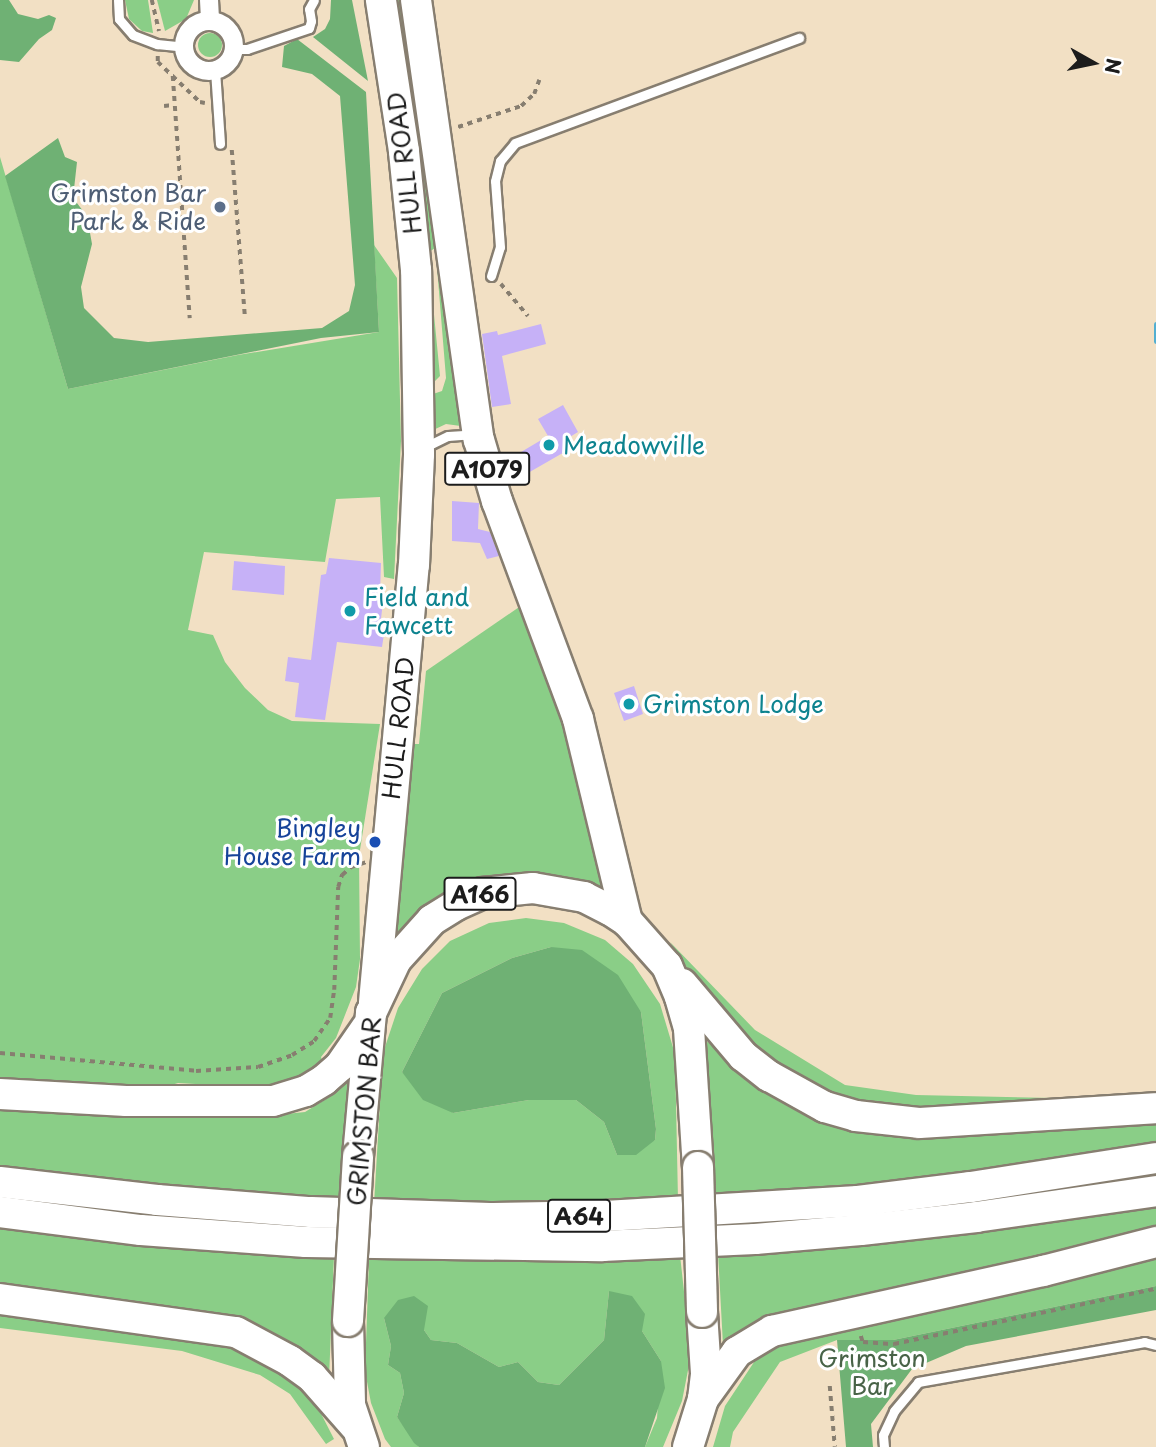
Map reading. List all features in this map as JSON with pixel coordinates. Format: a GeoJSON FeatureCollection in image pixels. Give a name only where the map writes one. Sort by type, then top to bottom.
{"type":"FeatureCollection","features":[{"type":"Feature","properties":{"kind":"main road","name":"HULL ROAD"},"geometry":{"type":"LineString","coordinates":[[372,1013],[414,565],[419,454],[416,270],[402,138],[381,0]]}},
{"type":"Feature","properties":{"kind":"main road","name":"HULL ROAD"},"geometry":{"type":"LineString","coordinates":[[416,0],[479,440],[497,501],[578,719],[627,921]]}},
{"type":"Feature","properties":{"kind":"main road","name":"GRIMSTON BAR"},"geometry":{"type":"LineString","coordinates":[[360,1437],[348,1384],[348,1321],[358,1156],[372,1013],[396,960],[432,920],[482,893],[509,888],[561,891],[594,901],[627,921],[667,966],[680,997],[689,1029],[698,1167],[706,1373],[703,1399],[692,1442]]}},
{"type":"Feature","properties":{"kind":"main road"},"geometry":{"type":"LineString","coordinates":[[667,966],[743,1056],[796,1093],[856,1116],[919,1123],[1156,1108]]}},
{"type":"Feature","properties":{"kind":"main road"},"geometry":{"type":"LineString","coordinates":[[0,1094],[126,1101],[274,1101],[306,1091],[340,1066],[372,1013]]}},
{"type":"Feature","properties":{"kind":"main road","name":"A64"},"geometry":{"type":"LineString","coordinates":[[0,1182],[157,1200],[311,1212],[490,1218],[605,1216],[858,1201],[971,1187],[1156,1158]]}},
{"type":"Feature","properties":{"kind":"main road","name":"A64"},"geometry":{"type":"LineString","coordinates":[[0,1212],[141,1230],[306,1242],[602,1246],[755,1239],[861,1230],[976,1217],[1156,1191]]}},
{"type":"Feature","properties":{"kind":"main road"},"geometry":{"type":"LineString","coordinates":[[703,1399],[730,1360],[753,1340],[772,1331],[1042,1271],[1156,1242]]}},
{"type":"Feature","properties":{"kind":"main road"},"geometry":{"type":"LineString","coordinates":[[0,1299],[236,1332],[290,1361],[312,1377],[360,1437]]}},
{"type":"Feature","properties":{"kind":"street"},"geometry":{"type":"LineString","coordinates":[[209,0],[210,20]]}},
{"type":"Feature","properties":{"kind":"street"},"geometry":{"type":"LineString","coordinates":[[210,20],[228,29],[234,49],[228,63],[215,71],[198,68],[191,63],[184,47],[189,31],[210,20]]}},
{"type":"Feature","properties":{"kind":"lane"},"geometry":{"type":"LineString","coordinates":[[118,0],[119,19],[132,35],[157,44],[184,47]]}},
{"type":"Feature","properties":{"kind":"lane"},"geometry":{"type":"LineString","coordinates":[[234,49],[247,49],[309,28],[309,9],[314,0]]}},
{"type":"Feature","properties":{"kind":"lane"},"geometry":{"type":"LineString","coordinates":[[491,276],[500,247],[495,181],[500,161],[516,143],[799,38]]}},
{"type":"Feature","properties":{"kind":"lane"},"geometry":{"type":"LineString","coordinates":[[215,71],[220,145]]}},
{"type":"Feature","properties":{"kind":"lane"},"geometry":{"type":"LineString","coordinates":[[419,454],[430,442],[448,436],[464,435],[479,440]]}},
{"type":"Feature","properties":{"kind":"lane"},"geometry":{"type":"LineString","coordinates":[[884,1447],[883,1435],[894,1411],[918,1382],[1144,1342],[1156,1345]]}},
{"type":"Feature","properties":{"kind":"path"},"geometry":{"type":"LineString","coordinates":[[152,0],[159,29],[158,62],[200,102],[218,103]]}},
{"type":"Feature","properties":{"kind":"path"},"geometry":{"type":"LineString","coordinates":[[173,76],[190,318]]}},
{"type":"Feature","properties":{"kind":"path"},"geometry":{"type":"LineString","coordinates":[[435,130],[460,127],[521,106],[534,94],[540,80]]}},
{"type":"Feature","properties":{"kind":"path"},"geometry":{"type":"LineString","coordinates":[[164,106],[173,105]]}},
{"type":"Feature","properties":{"kind":"path"},"geometry":{"type":"LineString","coordinates":[[232,144],[245,314]]}},
{"type":"Feature","properties":{"kind":"path"},"geometry":{"type":"LineString","coordinates":[[0,1053],[196,1071],[258,1067],[292,1055],[314,1041],[330,1018],[334,990],[338,887],[342,874],[365,862],[385,859]]}},
{"type":"Feature","properties":{"kind":"path"},"geometry":{"type":"LineString","coordinates":[[854,1312],[863,1342],[894,1344],[1156,1289]]}},
{"type":"Feature","properties":{"kind":"path"},"geometry":{"type":"LineString","coordinates":[[830,1386],[835,1447]]}},
{"type":"Feature","properties":{"kind":"green space"},"geometry":{"type":"Polygon","coordinates":[[[0,0],[9,0],[18,14],[38,19],[49,15],[56,18],[52,30],[39,39],[19,62],[0,60],[0,0]]]}},
{"type":"Feature","properties":{"kind":"green space"},"geometry":{"type":"Polygon","coordinates":[[[125,0],[148,0],[153,33],[142,31],[129,19],[125,0]]]}},
{"type":"Feature","properties":{"kind":"green space"},"geometry":{"type":"Polygon","coordinates":[[[157,0],[194,0],[186,19],[165,31],[157,0]]]}},
{"type":"Feature","properties":{"kind":"green space"},"geometry":{"type":"Polygon","coordinates":[[[331,0],[352,0],[368,81],[313,37],[325,29],[330,19],[331,0]]]}},
{"type":"Feature","properties":{"kind":"green space"},"geometry":{"type":"Polygon","coordinates":[[[393,0],[406,0],[439,245],[428,253],[440,376],[430,386],[393,0]]]}},
{"type":"Feature","properties":{"kind":"green space"},"geometry":{"type":"Polygon","coordinates":[[[210,33],[218,37],[222,45],[218,53],[210,57],[202,53],[198,45],[202,37],[210,33]]]}},
{"type":"Feature","properties":{"kind":"green space"},"geometry":{"type":"Polygon","coordinates":[[[297,39],[366,92],[379,332],[321,338],[68,389],[5,176],[58,138],[65,157],[77,162],[73,198],[87,216],[92,244],[81,287],[84,308],[114,338],[148,342],[322,328],[349,311],[355,285],[340,96],[312,74],[282,67],[284,46],[297,39]]]}},
{"type":"Feature","properties":{"kind":"green space"},"geometry":{"type":"Polygon","coordinates":[[[0,157],[68,389],[238,355],[379,332],[374,245],[397,278],[401,441],[394,579],[384,577],[380,497],[336,499],[325,562],[204,552],[188,630],[213,635],[225,662],[245,688],[268,710],[292,721],[380,724],[359,856],[360,959],[356,987],[336,1038],[321,1057],[323,1063],[297,1082],[266,1088],[178,1083],[139,1095],[0,1086],[0,157]]]}},
{"type":"Feature","properties":{"kind":"green space"},"geometry":{"type":"Polygon","coordinates":[[[436,255],[441,255],[468,427],[446,424],[429,432],[430,395],[442,391],[446,378],[436,255]]]}},
{"type":"Feature","properties":{"kind":"green space"},"geometry":{"type":"Polygon","coordinates":[[[525,603],[572,740],[592,814],[604,898],[521,881],[399,943],[391,941],[410,744],[419,744],[426,671],[525,603]]]}},
{"type":"Feature","properties":{"kind":"green space"},"geometry":{"type":"Polygon","coordinates":[[[526,918],[564,923],[605,940],[633,964],[660,1004],[675,1054],[678,1200],[601,1204],[374,1204],[383,1053],[398,1008],[422,969],[450,941],[489,923],[526,918]],[[551,947],[512,958],[442,993],[402,1072],[453,1113],[529,1100],[576,1100],[604,1122],[617,1155],[655,1140],[656,1129],[641,1012],[551,947]]]}},
{"type":"Feature","properties":{"kind":"green space"},"geometry":{"type":"Polygon","coordinates":[[[670,942],[755,1030],[845,1085],[916,1095],[1055,1098],[1156,1092],[1156,1095],[936,1114],[840,1101],[795,1081],[722,1021],[670,942]]]}},
{"type":"Feature","properties":{"kind":"green space"},"geometry":{"type":"Polygon","coordinates":[[[551,947],[582,950],[618,975],[641,1012],[656,1129],[655,1140],[636,1155],[617,1155],[604,1122],[576,1100],[529,1100],[453,1113],[423,1100],[402,1072],[442,993],[512,958],[551,947]]]}},
{"type":"Feature","properties":{"kind":"green space"},"geometry":{"type":"Polygon","coordinates":[[[705,1040],[741,1069],[846,1126],[1156,1117],[1156,1147],[881,1185],[715,1199],[705,1040]]]}},
{"type":"Feature","properties":{"kind":"green space"},"geometry":{"type":"Polygon","coordinates":[[[351,1075],[350,1158],[337,1202],[207,1193],[0,1170],[0,1103],[277,1115],[305,1112],[336,1093],[351,1075]]]}},
{"type":"Feature","properties":{"kind":"green space"},"geometry":{"type":"Polygon","coordinates":[[[1156,1200],[1156,1234],[744,1331],[723,1345],[718,1253],[1156,1200]]]}},
{"type":"Feature","properties":{"kind":"green space"},"geometry":{"type":"Polygon","coordinates":[[[0,1224],[334,1256],[329,1379],[282,1341],[0,1287],[0,1224]]]}},
{"type":"Feature","properties":{"kind":"green space"},"geometry":{"type":"Polygon","coordinates":[[[1156,1253],[1156,1286],[893,1340],[837,1340],[780,1362],[733,1432],[730,1447],[713,1447],[725,1406],[764,1347],[1156,1253]]]}},
{"type":"Feature","properties":{"kind":"green space"},"geometry":{"type":"Polygon","coordinates":[[[680,1255],[691,1355],[682,1401],[663,1447],[645,1447],[657,1418],[661,1361],[642,1331],[609,1291],[604,1340],[559,1385],[538,1382],[518,1362],[499,1367],[457,1343],[431,1340],[424,1330],[384,1318],[391,1346],[388,1365],[400,1373],[404,1393],[397,1417],[419,1447],[391,1447],[385,1439],[371,1403],[365,1371],[369,1259],[680,1255]]]}},
{"type":"Feature","properties":{"kind":"green space","name":"Grimston Bar"},"geometry":{"type":"Polygon","coordinates":[[[1156,1286],[1156,1310],[966,1346],[912,1369],[871,1424],[873,1447],[846,1447],[837,1340],[893,1340],[1156,1286]]]}},
{"type":"Feature","properties":{"kind":"green space"},"geometry":{"type":"Polygon","coordinates":[[[609,1291],[632,1296],[645,1314],[642,1331],[661,1361],[665,1388],[645,1447],[419,1447],[414,1443],[397,1417],[404,1393],[400,1373],[388,1365],[391,1346],[384,1318],[398,1300],[414,1296],[428,1306],[424,1330],[431,1340],[457,1343],[499,1367],[518,1362],[538,1382],[559,1385],[604,1340],[609,1291]]]}},
{"type":"Feature","properties":{"kind":"green space"},"geometry":{"type":"Polygon","coordinates":[[[0,1310],[238,1346],[309,1390],[334,1439],[326,1444],[290,1394],[260,1375],[182,1351],[0,1328],[0,1310]]]}},
{"type":"Feature","properties":{"kind":"building"},"geometry":{"type":"Polygon","coordinates":[[[541,324],[546,344],[502,356],[511,404],[492,407],[482,334],[497,331],[498,335],[541,324]]]}},
{"type":"Feature","properties":{"kind":"building","name":"Meadowville"},"geometry":{"type":"Polygon","coordinates":[[[563,405],[578,432],[563,441],[568,450],[514,481],[504,462],[548,436],[538,419],[563,405]]]}},
{"type":"Feature","properties":{"kind":"building"},"geometry":{"type":"Polygon","coordinates":[[[452,501],[479,503],[478,529],[490,532],[499,556],[487,559],[480,543],[452,541],[452,501]]]}},
{"type":"Feature","properties":{"kind":"building","name":"Field and Fawcett"},"geometry":{"type":"Polygon","coordinates":[[[329,558],[381,563],[380,594],[384,594],[380,627],[385,628],[382,647],[337,642],[325,720],[295,717],[299,683],[285,681],[288,657],[311,660],[321,575],[326,574],[329,558]]]}},
{"type":"Feature","properties":{"kind":"building"},"geometry":{"type":"Polygon","coordinates":[[[234,561],[285,566],[284,595],[232,590],[234,561]]]}},
{"type":"Feature","properties":{"kind":"building","name":"Grimston Lodge"},"geometry":{"type":"Polygon","coordinates":[[[634,686],[643,714],[624,721],[614,693],[634,686]]]}},
{"type":"Feature","properties":{"kind":"waterway"},"geometry":{"type":"LineString","coordinates":[[1156,324],[1156,341]]}},
{"type":"Feature","properties":{"kind":"place","name":"Grimston Bar Park & Ride"},"geometry":{"type":"Point","coordinates":[220,207]}},
{"type":"Feature","properties":{"kind":"place","name":"Meadowville"},"geometry":{"type":"Point","coordinates":[549,445]}},
{"type":"Feature","properties":{"kind":"place","name":"Field and Fawcett"},"geometry":{"type":"Point","coordinates":[350,611]}},
{"type":"Feature","properties":{"kind":"place","name":"Grimston Lodge"},"geometry":{"type":"Point","coordinates":[629,704]}},
{"type":"Feature","properties":{"kind":"place","name":"Bingley House Farm"},"geometry":{"type":"Point","coordinates":[375,842]}}]}
